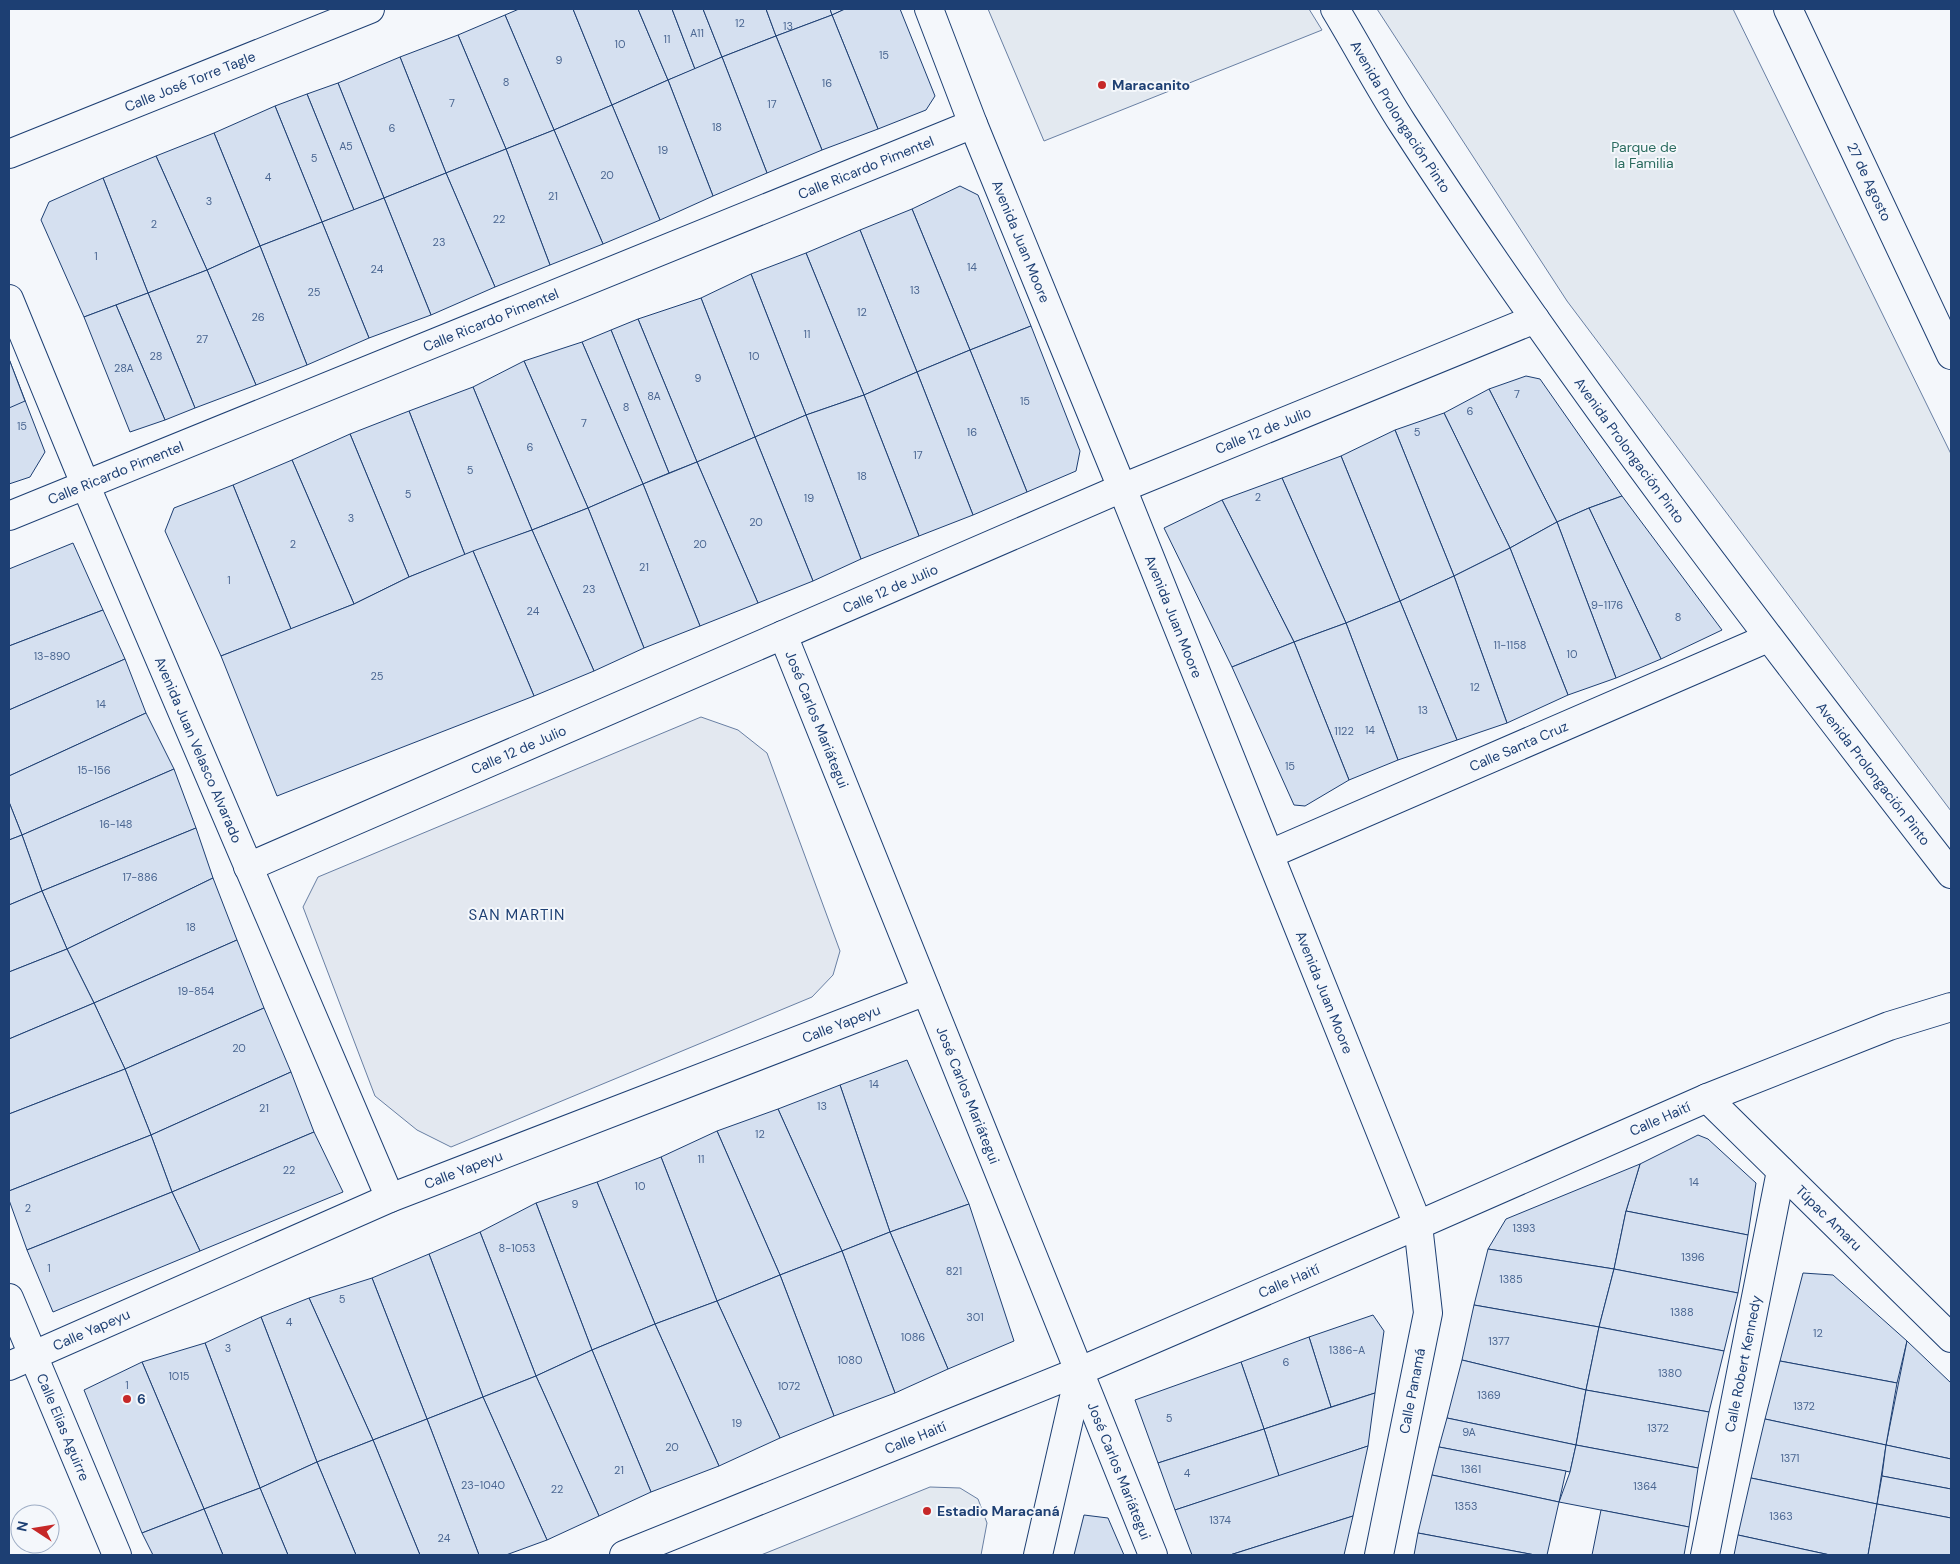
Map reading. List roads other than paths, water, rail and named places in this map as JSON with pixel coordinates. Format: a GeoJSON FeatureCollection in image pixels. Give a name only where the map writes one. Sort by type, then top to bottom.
{"type":"FeatureCollection","features":[{"type":"Feature","properties":{"kind":"street","name":"Calle José Torre Tagle"},"geometry":{"type":"LineString","coordinates":[[9,154],[370,9]]}},
{"type":"Feature","properties":{"kind":"street","name":"Avenida Juan Moore"},"geometry":{"type":"LineString","coordinates":[[929,9],[1418,1225]]}},
{"type":"Feature","properties":{"kind":"street","name":"Avenida Prolongación Pinto"},"geometry":{"type":"LineString","coordinates":[[1335,9],[1401,122],[1535,319],[1768,638],[1951,874]]}},
{"type":"Feature","properties":{"kind":"street","name":"27 de Agosto"},"geometry":{"type":"LineString","coordinates":[[1788,9],[1951,355]]}},
{"type":"Feature","properties":{"kind":"street","name":"Calle Ricardo Pimentel"},"geometry":{"type":"LineString","coordinates":[[9,516],[974,124]]}},
{"type":"Feature","properties":{"kind":"street","name":"Avenida Juan Velasco Alvarado"},"geometry":{"type":"LineString","coordinates":[[9,299],[85,484],[390,1198]]}},
{"type":"Feature","properties":{"kind":"street","name":"Calle 12 de Julio"},"geometry":{"type":"LineString","coordinates":[[248,867],[1122,488],[1535,319]]}},
{"type":"Feature","properties":{"kind":"street","name":"José Carlos Mariátegui"},"geometry":{"type":"LineString","coordinates":[[783,635],[1153,1555]]}},
{"type":"Feature","properties":{"kind":"street","name":"Calle Santa Cruz"},"geometry":{"type":"LineString","coordinates":[[1270,854],[1768,638]]}},
{"type":"Feature","properties":{"kind":"street","name":"Calle Yapeyu"},"geometry":{"type":"LineString","coordinates":[[20,1361],[390,1198],[926,991]]}},
{"type":"Feature","properties":{"kind":"street","name":"Calle Haití"},"geometry":{"type":"LineString","coordinates":[[624,1555],[1080,1372],[1707,1098],[1889,1026],[1951,1007]]}},
{"type":"Feature","properties":{"kind":"street","name":"Túpac Amaru"},"geometry":{"type":"LineString","coordinates":[[1707,1098],[1951,1338]]}},
{"type":"Feature","properties":{"kind":"street","name":"Calle Robert Kennedy"},"geometry":{"type":"LineString","coordinates":[[1705,1555],[1781,1171]]}},
{"type":"Feature","properties":{"kind":"street","name":"Calle Panamá"},"geometry":{"type":"LineString","coordinates":[[1379,1555],[1428,1314],[1418,1225]]}},
{"type":"Feature","properties":{"kind":"street","name":"Calle Elias Aguirre"},"geometry":{"type":"LineString","coordinates":[[9,1298],[20,1361],[116,1555]]}},
{"type":"Feature","properties":{"kind":"street"},"geometry":{"type":"LineString","coordinates":[[1038,1555],[1080,1372]]}},
{"type":"Feature","properties":{"kind":"place","name":"Maracanito"},"geometry":{"type":"Point","coordinates":[1102,85]}},
{"type":"Feature","properties":{"kind":"place","name":"6"},"geometry":{"type":"Point","coordinates":[127,1399]}},
{"type":"Feature","properties":{"kind":"place","name":"Estadio Maracaná"},"geometry":{"type":"Point","coordinates":[927,1511]}},
{"type":"Feature","properties":{"kind":"district","name":"SAN MARTIN"},"geometry":{"type":"Point","coordinates":[517,915]}},
{"type":"Feature","properties":{"kind":"park label","name":"Parque de la Familia"},"geometry":{"type":"Point","coordinates":[1644,156]}}]}
